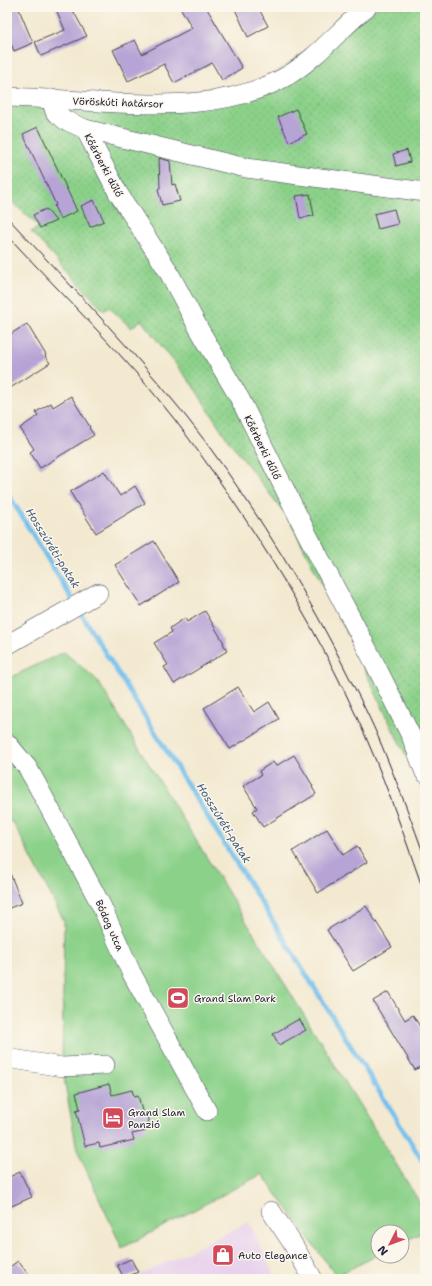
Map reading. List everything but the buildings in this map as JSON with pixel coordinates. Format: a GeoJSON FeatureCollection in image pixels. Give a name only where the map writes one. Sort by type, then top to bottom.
{"type":"FeatureCollection","features":[{"type":"Feature","properties":{"kind":"street","name":"Vöröskúti határsor"},"geometry":{"type":"LineString","coordinates":[[7,97],[151,105],[224,99],[267,86],[302,66],[367,7]]}},
{"type":"Feature","properties":{"kind":"street","name":"Kőérberki dűlő"},"geometry":{"type":"LineString","coordinates":[[51,99],[55,112],[65,120],[85,129],[246,168],[425,192]]}},
{"type":"Feature","properties":{"kind":"street","name":"Kőérberki dűlő"},"geometry":{"type":"LineString","coordinates":[[85,129],[118,193],[167,270],[199,329],[240,399],[306,532],[411,736],[425,773]]}},
{"type":"Feature","properties":{"kind":"street"},"geometry":{"type":"LineString","coordinates":[[7,645],[93,596]]}},
{"type":"Feature","properties":{"kind":"street","name":"Bódog utca"},"geometry":{"type":"LineString","coordinates":[[7,743],[27,767],[35,781],[101,905],[130,972],[207,1111]]}},
{"type":"Feature","properties":{"kind":"street"},"geometry":{"type":"LineString","coordinates":[[7,1058],[62,1067],[104,1065]]}},
{"type":"Feature","properties":{"kind":"street"},"geometry":{"type":"LineString","coordinates":[[271,1210],[291,1241],[312,1279]]}},
{"type":"Feature","properties":{"kind":"shaded area","name":"Auto Elegance"},"geometry":{"type":"Polygon","coordinates":[[[249,1222],[276,1279],[132,1279],[249,1222]]]}},
{"type":"Feature","properties":{"kind":"green space"},"geometry":{"type":"Polygon","coordinates":[[[367,7],[425,7],[425,792],[289,519],[226,437],[193,386],[141,320],[131,328],[109,307],[104,311],[31,232],[39,227],[7,197],[7,97],[151,105],[250,92],[367,7]]]}},
{"type":"Feature","properties":{"kind":"green space","name":"Grand Slam Park"},"geometry":{"type":"Polygon","coordinates":[[[64,652],[97,680],[425,1211],[425,1231],[410,1239],[410,1224],[370,1224],[370,1259],[336,1276],[262,1174],[122,1248],[77,1150],[62,1067],[64,921],[13,822],[7,821],[7,679],[64,652]]]}},
{"type":"Feature","properties":{"kind":"waterway","name":"Hosszúréti-patak"},"geometry":{"type":"LineString","coordinates":[[7,492],[74,602]]}},
{"type":"Feature","properties":{"kind":"waterway","name":"Hosszúréti-patak"},"geometry":{"type":"LineString","coordinates":[[78,609],[425,1165]]}},
{"type":"Feature","properties":{"kind":"tram line"},"geometry":{"type":"LineString","coordinates":[[7,217],[109,326],[182,411],[225,469],[264,527],[318,617],[364,707],[391,769],[425,858]]}},
{"type":"Feature","properties":{"kind":"tram line"},"geometry":{"type":"LineString","coordinates":[[7,235],[135,372],[175,420],[233,500],[260,542],[311,627],[356,715],[383,778],[425,895]]}},
{"type":"Feature","properties":{"kind":"place","name":"Grand Slam Park"},"geometry":{"type":"Point","coordinates":[178,998]}},
{"type":"Feature","properties":{"kind":"place","name":"Grand Slam Panzió"},"geometry":{"type":"Point","coordinates":[113,1118]}},
{"type":"Feature","properties":{"kind":"place","name":"Auto Elegance"},"geometry":{"type":"Point","coordinates":[223,1255]}}]}
